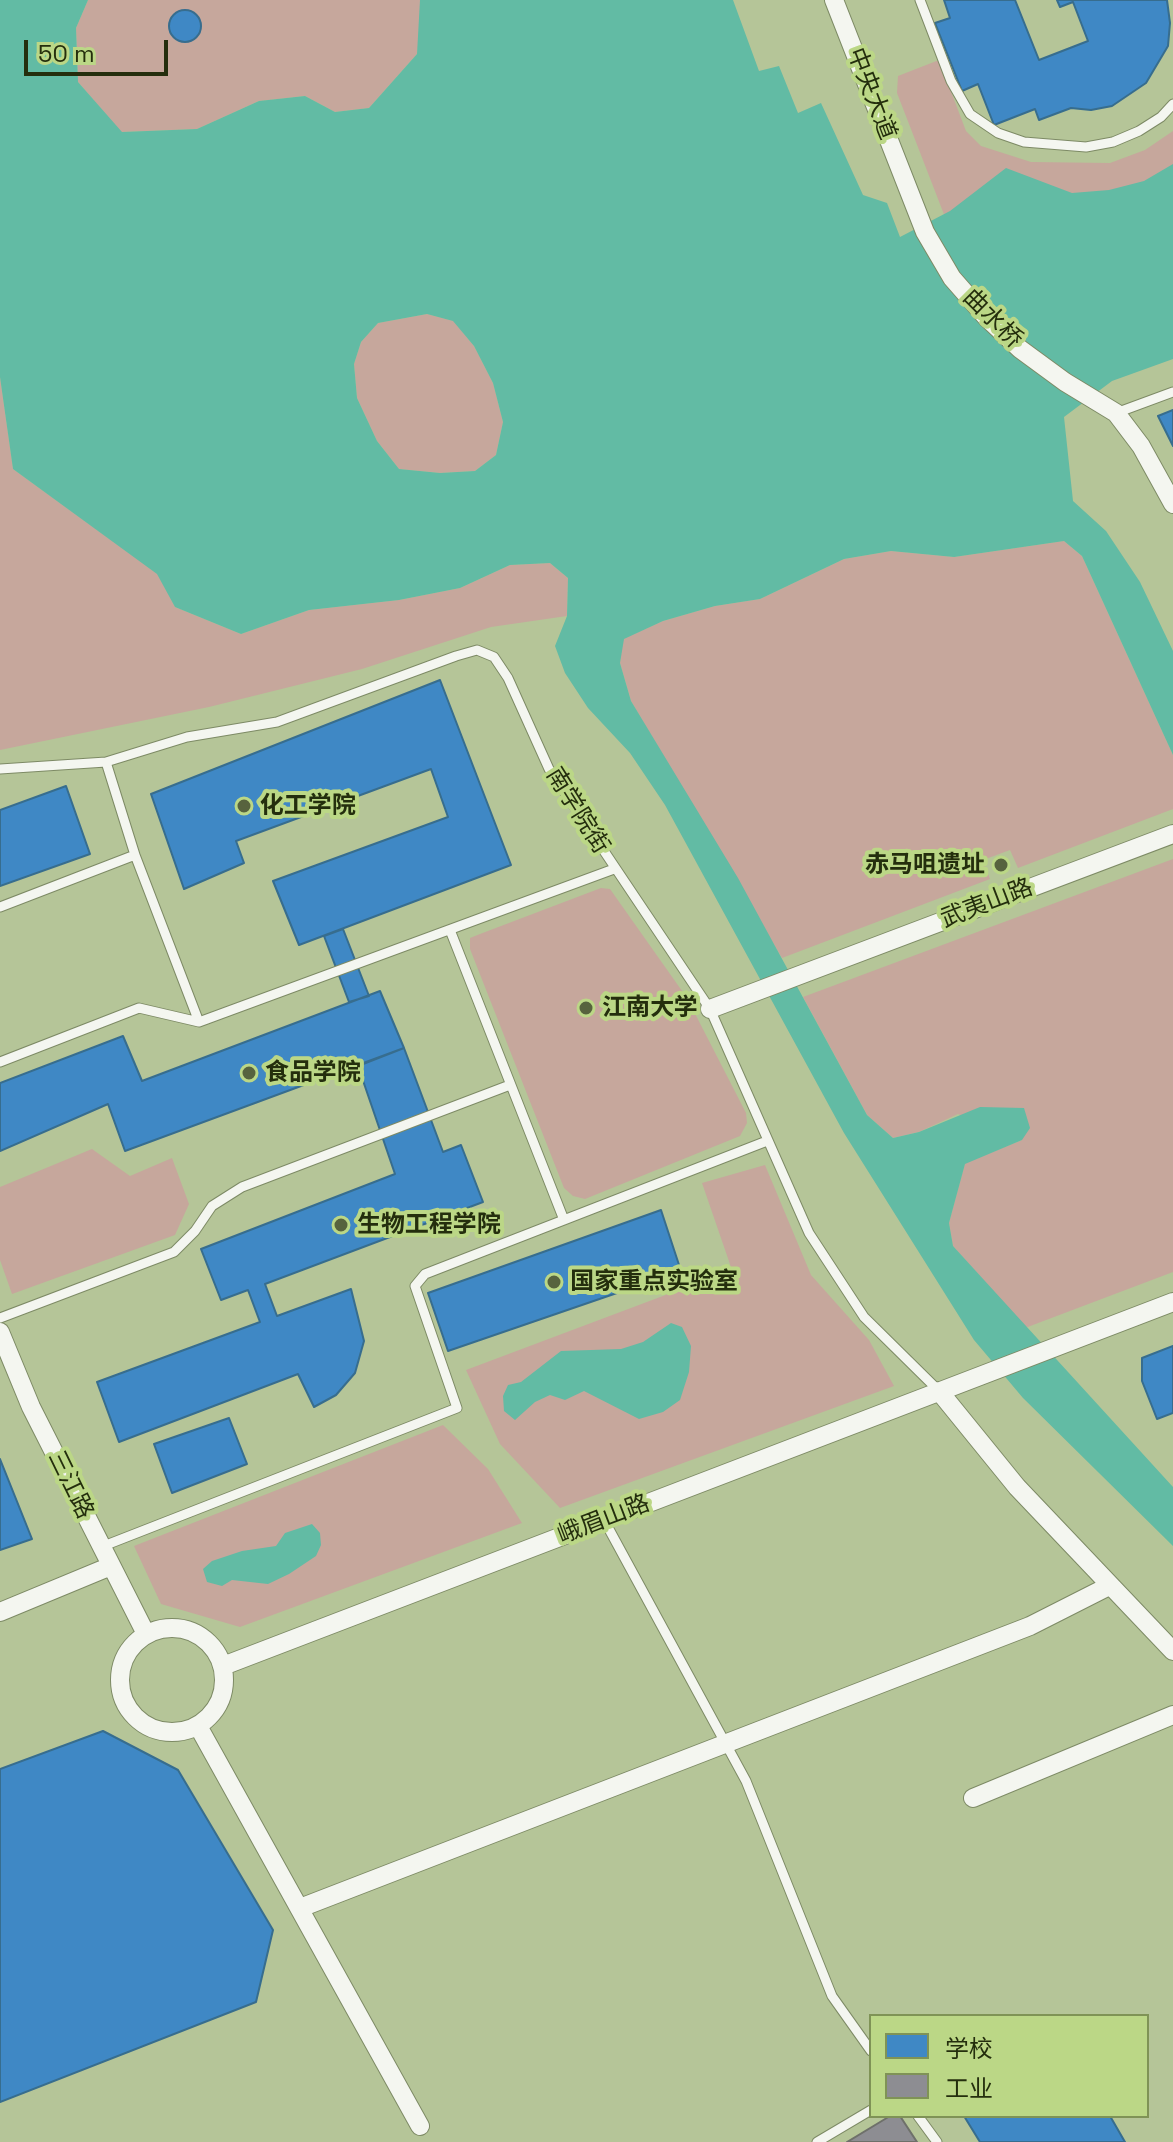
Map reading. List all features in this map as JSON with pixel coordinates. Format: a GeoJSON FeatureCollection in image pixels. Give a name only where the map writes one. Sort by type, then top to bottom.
{"type":"FeatureCollection","features":[{"type":"Feature","properties":{"kind":"street","name":"中央大道"},"geometry":{"type":"LineString","coordinates":[[834,0],[908,188]]}},
{"type":"Feature","properties":{"kind":"street","name":"曲水桥"},"geometry":{"type":"LineString","coordinates":[[908,188],[925,232],[952,278],[987,318],[1065,382],[1116,413]]}},
{"type":"Feature","properties":{"kind":"street"},"geometry":{"type":"LineString","coordinates":[[1116,413],[1141,446],[1173,504]]}},
{"type":"Feature","properties":{"kind":"street","name":"武夷山路"},"geometry":{"type":"LineString","coordinates":[[710,1009],[1173,834]]}},
{"type":"Feature","properties":{"kind":"street","name":"峨眉山路"},"geometry":{"type":"LineString","coordinates":[[223,1666],[1173,1302]]}},
{"type":"Feature","properties":{"kind":"street","name":"三江路"},"geometry":{"type":"LineString","coordinates":[[0,1332],[31,1407],[146,1634]]}},
{"type":"Feature","properties":{"kind":"street"},"geometry":{"type":"LineString","coordinates":[[939,1391],[1017,1487],[1173,1651]]}},
{"type":"Feature","properties":{"kind":"street"},"geometry":{"type":"LineString","coordinates":[[0,1612],[111,1566]]}},
{"type":"Feature","properties":{"kind":"street"},"geometry":{"type":"LineString","coordinates":[[300,1908],[1030,1626],[1109,1586]]}},
{"type":"Feature","properties":{"kind":"street"},"geometry":{"type":"LineString","coordinates":[[169,1628],[192,1632],[212,1645],[223,1666],[224,1689],[215,1710],[198,1726],[166,1733],[150,1728],[126,1706],[119,1674],[124,1658],[146,1634],[169,1628]]}},
{"type":"Feature","properties":{"kind":"street"},"geometry":{"type":"LineString","coordinates":[[973,1798],[1173,1715]]}},
{"type":"Feature","properties":{"kind":"street"},"geometry":{"type":"LineString","coordinates":[[198,1726],[420,2126]]}},
{"type":"Feature","properties":{"kind":"lane"},"geometry":{"type":"LineString","coordinates":[[920,0],[951,81],[970,114],[998,133],[1024,142],[1086,147],[1113,142],[1139,131],[1161,117],[1173,104]]}},
{"type":"Feature","properties":{"kind":"lane"},"geometry":{"type":"LineString","coordinates":[[1116,413],[1173,392]]}},
{"type":"Feature","properties":{"kind":"lane","name":"南学院街"},"geometry":{"type":"LineString","coordinates":[[0,769],[106,762],[187,737],[277,722],[477,650],[494,657],[508,678],[549,769],[710,1009],[809,1233],[833,1273],[864,1317],[939,1391]]}},
{"type":"Feature","properties":{"kind":"lane"},"geometry":{"type":"LineString","coordinates":[[106,762],[135,855],[199,1022]]}},
{"type":"Feature","properties":{"kind":"lane"},"geometry":{"type":"LineString","coordinates":[[0,907],[135,855]]}},
{"type":"Feature","properties":{"kind":"lane"},"geometry":{"type":"LineString","coordinates":[[0,1062],[139,1008],[199,1022],[614,869]]}},
{"type":"Feature","properties":{"kind":"lane"},"geometry":{"type":"LineString","coordinates":[[450,930],[564,1220]]}},
{"type":"Feature","properties":{"kind":"lane"},"geometry":{"type":"LineString","coordinates":[[0,1318],[174,1252],[195,1231],[212,1206],[242,1187],[510,1085]]}},
{"type":"Feature","properties":{"kind":"lane"},"geometry":{"type":"LineString","coordinates":[[101,1547],[457,1408],[415,1286],[425,1274],[767,1141]]}},
{"type":"Feature","properties":{"kind":"lane"},"geometry":{"type":"LineString","coordinates":[[604,1520],[746,1781],[832,1996],[869,2048]]}},
{"type":"Feature","properties":{"kind":"lane"},"geometry":{"type":"LineString","coordinates":[[817,2142],[869,2111]]}},
{"type":"Feature","properties":{"kind":"lane"},"geometry":{"type":"LineString","coordinates":[[919,2118],[937,2142]]}},
{"type":"Feature","properties":{"kind":"shaded area"},"geometry":{"type":"Polygon","coordinates":[[[88,0],[420,0],[422,9],[417,54],[369,108],[335,112],[305,96],[259,101],[197,129],[121,132],[78,82],[76,28],[88,0]]]}},
{"type":"Feature","properties":{"kind":"shaded area"},"geometry":{"type":"Polygon","coordinates":[[[939,60],[966,131],[981,146],[1031,162],[1110,163],[1145,150],[1173,131],[1173,168],[1124,192],[945,217],[897,93],[898,76],[939,60]]]}},
{"type":"Feature","properties":{"kind":"shaded area"},"geometry":{"type":"Polygon","coordinates":[[[427,314],[454,321],[474,346],[493,383],[503,422],[496,455],[475,471],[440,473],[399,469],[377,441],[357,398],[354,364],[361,342],[378,323],[427,314]]]}},
{"type":"Feature","properties":{"kind":"shaded area"},"geometry":{"type":"Polygon","coordinates":[[[0,377],[13,469],[158,574],[175,607],[241,634],[309,610],[399,600],[460,588],[510,565],[550,563],[568,578],[567,616],[491,627],[362,669],[209,707],[0,750],[0,377]]]}},
{"type":"Feature","properties":{"kind":"shaded area"},"geometry":{"type":"Polygon","coordinates":[[[1064,541],[1082,556],[1173,755],[1173,809],[1018,868],[1010,850],[983,860],[990,879],[782,958],[631,701],[620,663],[623,639],[663,621],[715,606],[760,599],[844,559],[891,551],[954,557],[1064,541]]]}},
{"type":"Feature","properties":{"kind":"shaded area"},"geometry":{"type":"Polygon","coordinates":[[[1173,859],[1173,1272],[1025,1328],[953,1246],[949,1223],[965,1163],[1022,1140],[958,1114],[919,1132],[893,1138],[867,1115],[803,997],[1173,859]]]}},
{"type":"Feature","properties":{"kind":"shaded area"},"geometry":{"type":"Polygon","coordinates":[[[601,888],[610,889],[687,998],[746,1113],[747,1123],[740,1136],[585,1199],[573,1196],[564,1188],[470,949],[470,938],[601,888]]]}},
{"type":"Feature","properties":{"kind":"shaded area"},"geometry":{"type":"Polygon","coordinates":[[[92,1149],[130,1176],[172,1158],[189,1204],[175,1235],[12,1294],[0,1260],[0,1187],[92,1149]]]}},
{"type":"Feature","properties":{"kind":"shaded area"},"geometry":{"type":"Polygon","coordinates":[[[765,1165],[811,1275],[869,1340],[894,1386],[560,1508],[500,1444],[466,1370],[732,1270],[702,1183],[765,1165]]]}},
{"type":"Feature","properties":{"kind":"shaded area"},"geometry":{"type":"Polygon","coordinates":[[[443,1425],[488,1469],[522,1523],[240,1627],[161,1604],[134,1546],[443,1425]]]}},
{"type":"Feature","properties":{"kind":"water"},"geometry":{"type":"Polygon","coordinates":[[[0,0],[88,0],[76,28],[78,82],[122,132],[197,129],[259,101],[305,96],[335,112],[369,108],[417,54],[420,0],[733,0],[759,71],[779,66],[798,113],[821,103],[863,195],[887,203],[900,237],[950,211],[1006,168],[1072,193],[1109,190],[1144,181],[1173,164],[1173,359],[1112,381],[1064,417],[1073,501],[1106,531],[1140,582],[1173,651],[1173,755],[1082,556],[1064,541],[954,557],[891,551],[844,559],[760,599],[715,606],[663,621],[624,639],[620,663],[631,701],[738,878],[867,1115],[893,1138],[919,1132],[980,1107],[1024,1108],[1030,1128],[1022,1140],[965,1164],[949,1223],[953,1246],[1173,1487],[1173,1546],[1023,1398],[974,1340],[844,1133],[665,805],[630,753],[588,708],[565,673],[555,646],[567,616],[568,578],[550,563],[510,565],[460,588],[399,600],[309,610],[241,634],[175,607],[157,574],[13,469],[0,377],[0,0]],[[427,314],[378,323],[361,342],[354,364],[357,398],[377,441],[399,469],[440,473],[475,471],[496,455],[503,422],[493,383],[474,346],[453,321],[427,314]]]}},
{"type":"Feature","properties":{"kind":"water"},"geometry":{"type":"Polygon","coordinates":[[[671,1323],[682,1327],[691,1346],[689,1372],[680,1400],[663,1412],[639,1419],[584,1391],[565,1400],[550,1395],[535,1402],[515,1420],[504,1411],[503,1396],[508,1385],[521,1382],[561,1351],[621,1349],[643,1342],[671,1323]]]}},
{"type":"Feature","properties":{"kind":"water"},"geometry":{"type":"Polygon","coordinates":[[[312,1524],[320,1533],[321,1545],[316,1556],[289,1574],[268,1584],[232,1580],[222,1586],[207,1582],[203,1569],[212,1561],[242,1551],[276,1546],[285,1533],[312,1524]]]}},
{"type":"Feature","properties":{"kind":"building: 学校"},"geometry":{"type":"Polygon","coordinates":[[[944,0],[1015,0],[1039,60],[1088,41],[1073,2],[1060,7],[1057,0],[1167,0],[1170,23],[1168,46],[1146,83],[1112,106],[1091,110],[1071,108],[1039,120],[1035,109],[994,125],[978,84],[962,91],[935,23],[950,18],[944,0]]]}},
{"type":"Feature","properties":{"kind":"building: 学校"},"geometry":{"type":"Polygon","coordinates":[[[185,10],[196,15],[201,26],[196,37],[185,42],[174,37],[169,26],[174,15],[185,10]]]}},
{"type":"Feature","properties":{"kind":"building: 学校"},"geometry":{"type":"Polygon","coordinates":[[[1173,410],[1173,446],[1158,416],[1173,410]]]}},
{"type":"Feature","properties":{"kind":"building: 学校","name":"化工学院"},"geometry":{"type":"Polygon","coordinates":[[[440,680],[511,865],[299,945],[273,881],[448,817],[431,769],[236,841],[244,863],[184,889],[151,794],[440,680]]]}},
{"type":"Feature","properties":{"kind":"building: 学校"},"geometry":{"type":"Polygon","coordinates":[[[66,786],[90,854],[0,886],[0,810],[66,786]]]}},
{"type":"Feature","properties":{"kind":"building: 学校"},"geometry":{"type":"Polygon","coordinates":[[[343,929],[369,996],[349,1002],[324,936],[343,929]]]}},
{"type":"Feature","properties":{"kind":"building: 学校","name":"食品学院"},"geometry":{"type":"Polygon","coordinates":[[[380,991],[404,1048],[125,1151],[108,1104],[0,1151],[0,1083],[123,1036],[142,1081],[380,991]]]}},
{"type":"Feature","properties":{"kind":"building: 学校","name":"生物工程学院"},"geometry":{"type":"Polygon","coordinates":[[[404,1048],[443,1152],[461,1145],[483,1202],[265,1284],[277,1316],[351,1289],[364,1341],[355,1373],[336,1395],[314,1407],[298,1374],[119,1442],[97,1382],[260,1322],[248,1290],[221,1300],[201,1249],[395,1174],[358,1066],[404,1048]]]}},
{"type":"Feature","properties":{"kind":"building: 学校","name":"国家重点实验室"},"geometry":{"type":"Polygon","coordinates":[[[661,1210],[681,1271],[448,1351],[428,1293],[661,1210]]]}},
{"type":"Feature","properties":{"kind":"building: 学校"},"geometry":{"type":"Polygon","coordinates":[[[1173,1346],[1173,1413],[1157,1419],[1142,1381],[1142,1358],[1173,1346]]]}},
{"type":"Feature","properties":{"kind":"building: 学校"},"geometry":{"type":"Polygon","coordinates":[[[229,1418],[247,1464],[172,1493],[154,1444],[229,1418]]]}},
{"type":"Feature","properties":{"kind":"building: 学校"},"geometry":{"type":"Polygon","coordinates":[[[0,1459],[32,1539],[0,1550],[0,1459]]]}},
{"type":"Feature","properties":{"kind":"building: 学校"},"geometry":{"type":"Polygon","coordinates":[[[103,1731],[178,1770],[273,1930],[256,2002],[0,2102],[0,1769],[103,1731]]]}},
{"type":"Feature","properties":{"kind":"building: 学校"},"geometry":{"type":"Polygon","coordinates":[[[965,2118],[1111,2118],[1125,2142],[980,2142],[965,2118]]]}},
{"type":"Feature","properties":{"kind":"building: 工业"},"geometry":{"type":"Polygon","coordinates":[[[887,2118],[901,2118],[917,2142],[847,2142],[887,2118]]]}},
{"type":"Feature","properties":{"kind":"place","name":"化工学院"},"geometry":{"type":"Point","coordinates":[244,806]}},
{"type":"Feature","properties":{"kind":"place","name":"赤马咀遗址"},"geometry":{"type":"Point","coordinates":[1001,865]}},
{"type":"Feature","properties":{"kind":"place","name":"江南大学"},"geometry":{"type":"Point","coordinates":[586,1008]}},
{"type":"Feature","properties":{"kind":"place","name":"食品学院"},"geometry":{"type":"Point","coordinates":[249,1073]}},
{"type":"Feature","properties":{"kind":"place","name":"生物工程学院"},"geometry":{"type":"Point","coordinates":[341,1225]}},
{"type":"Feature","properties":{"kind":"place","name":"国家重点实验室"},"geometry":{"type":"Point","coordinates":[554,1282]}}]}
